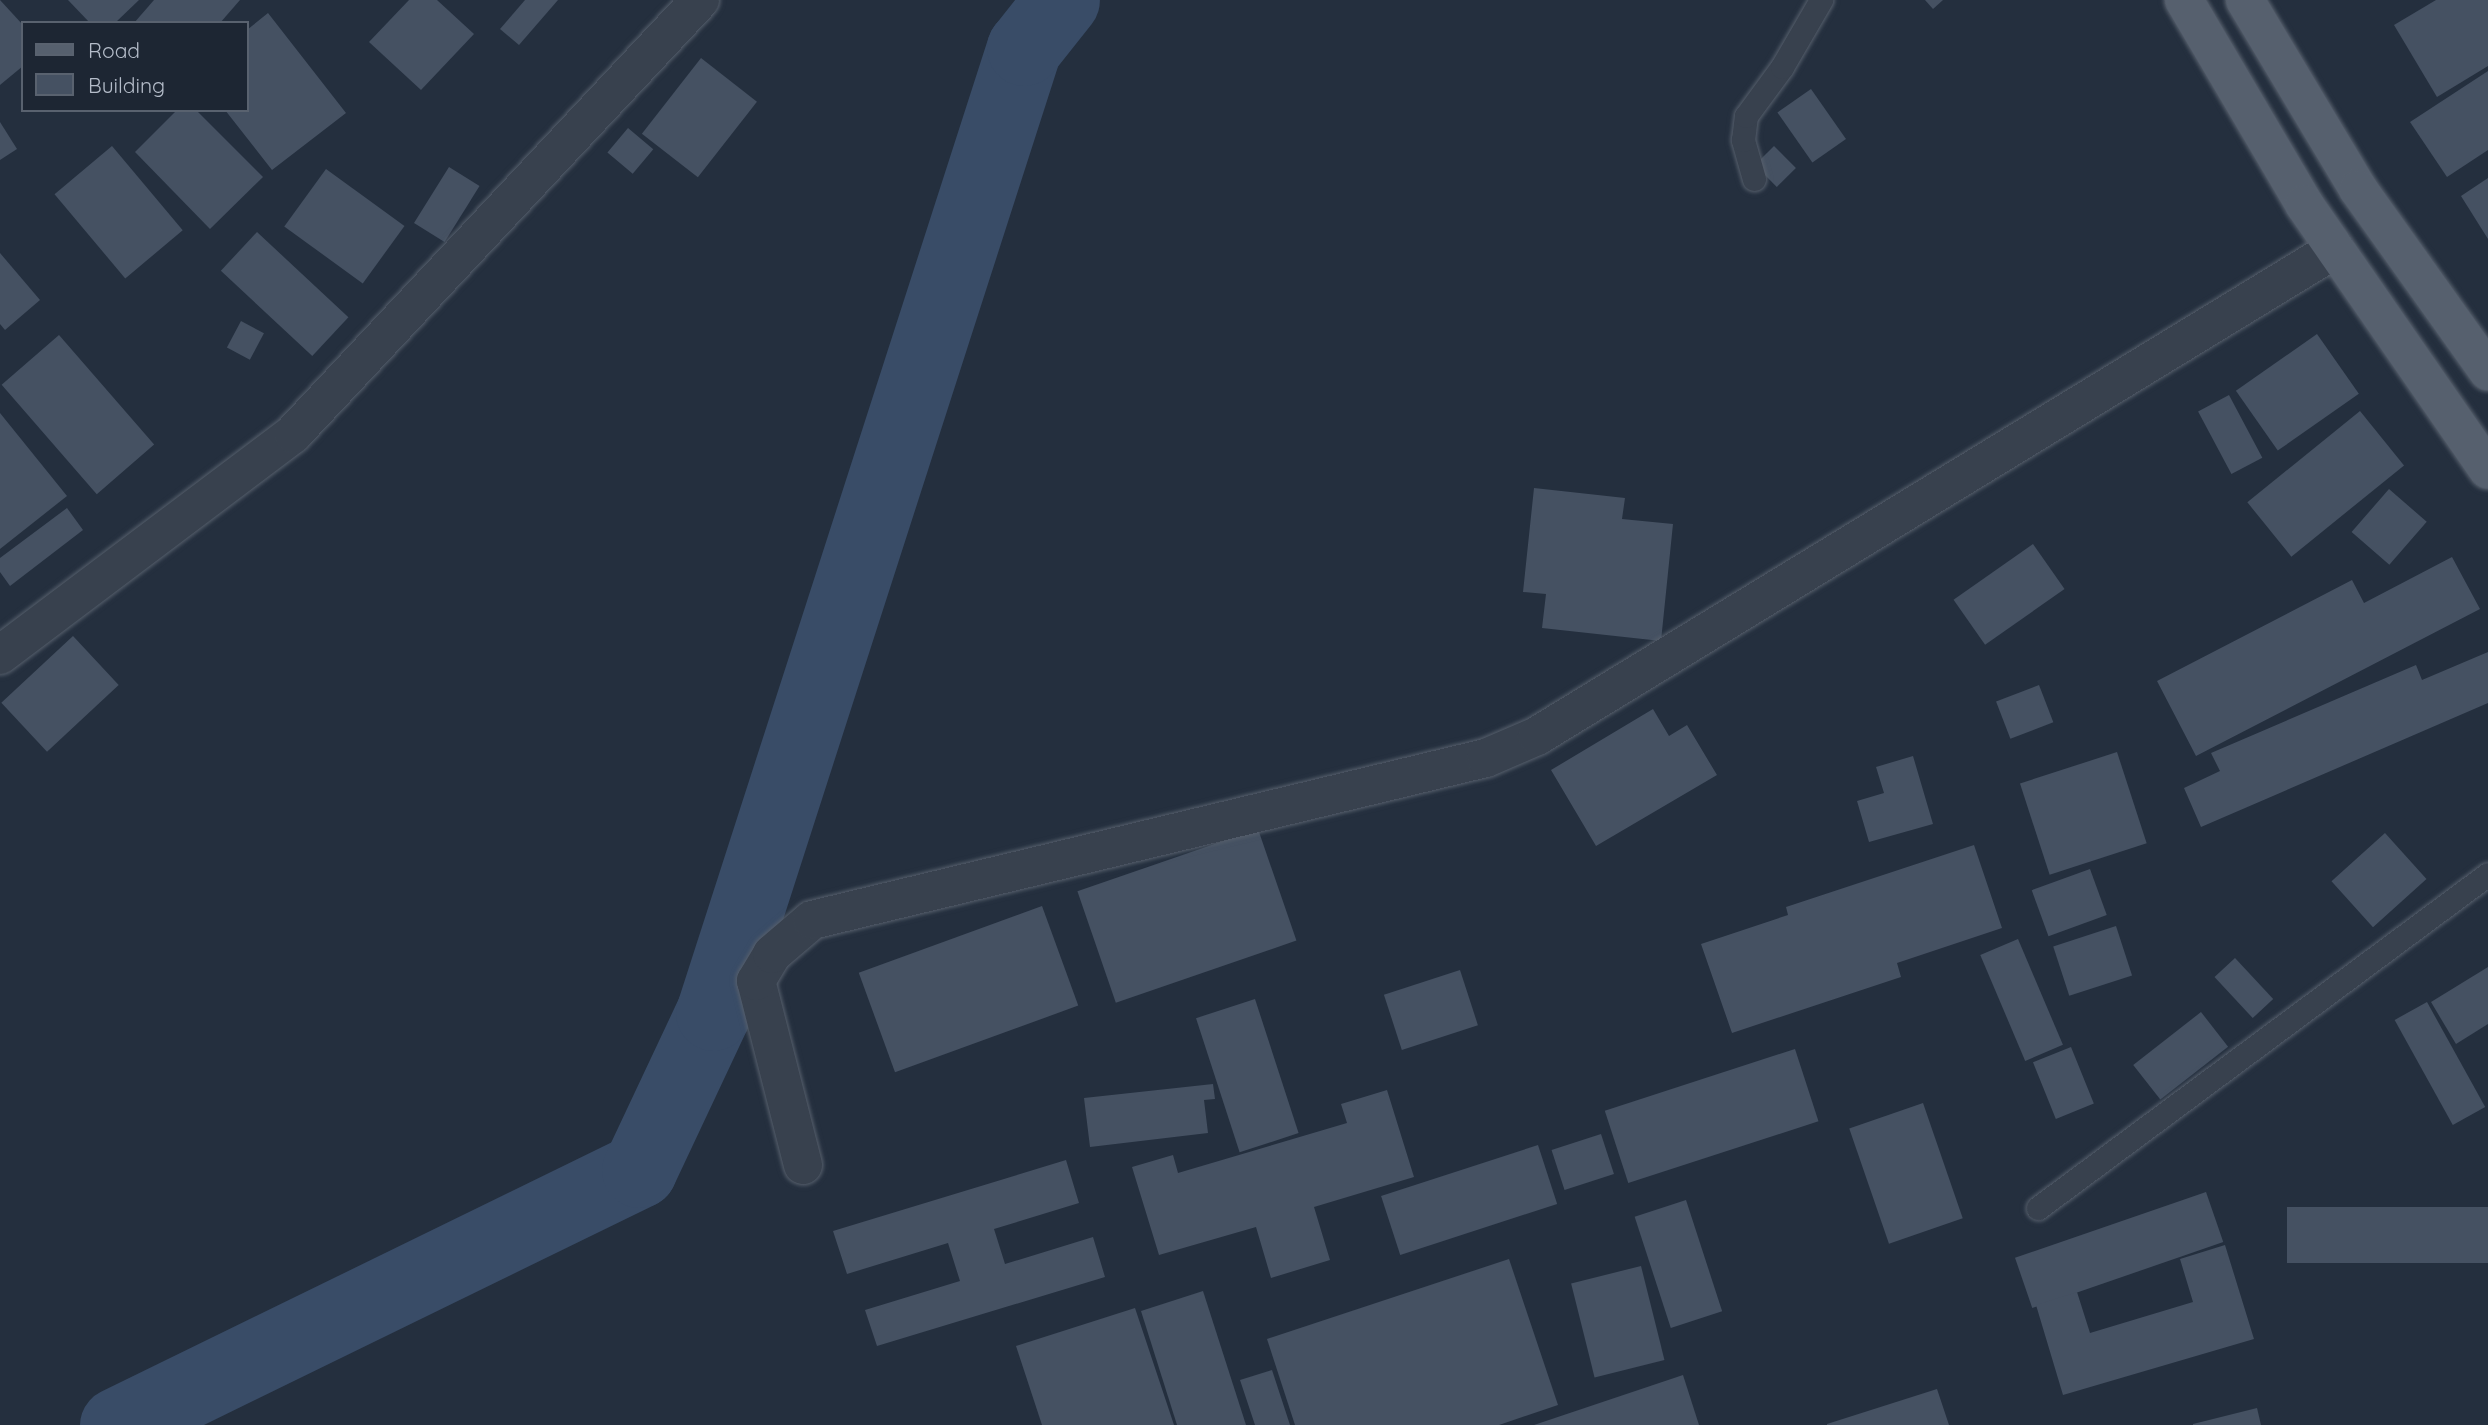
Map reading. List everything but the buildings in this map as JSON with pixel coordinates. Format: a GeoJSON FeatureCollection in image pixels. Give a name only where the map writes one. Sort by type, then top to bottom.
{"type":"FeatureCollection","features":[{"type":"Feature","properties":{"kind":"main road"},"geometry":{"type":"LineString","coordinates":[[2184,0],[2241,100],[2335,249],[2488,470]]}},
{"type":"Feature","properties":{"kind":"main road"},"geometry":{"type":"LineString","coordinates":[[2245,0],[2358,189],[2488,371]]}},
{"type":"Feature","properties":{"kind":"street"},"geometry":{"type":"LineString","coordinates":[[0,655],[293,433],[700,0]]}},
{"type":"Feature","properties":{"kind":"street"},"geometry":{"type":"LineString","coordinates":[[803,1165],[756,981],[772,954],[812,920],[1486,758],[1537,736],[2335,249]]}},
{"type":"Feature","properties":{"kind":"lane"},"geometry":{"type":"LineString","coordinates":[[1754,178],[1744,140],[1746,116],[1782,67],[1821,0]]}},
{"type":"Feature","properties":{"kind":"lane"},"geometry":{"type":"LineString","coordinates":[[2038,1208],[2488,874]]}},
{"type":"Feature","properties":{"kind":"waterway"},"geometry":{"type":"LineString","coordinates":[[117,1425],[639,1170],[713,1013],[1024,48],[1062,0]]}}]}
